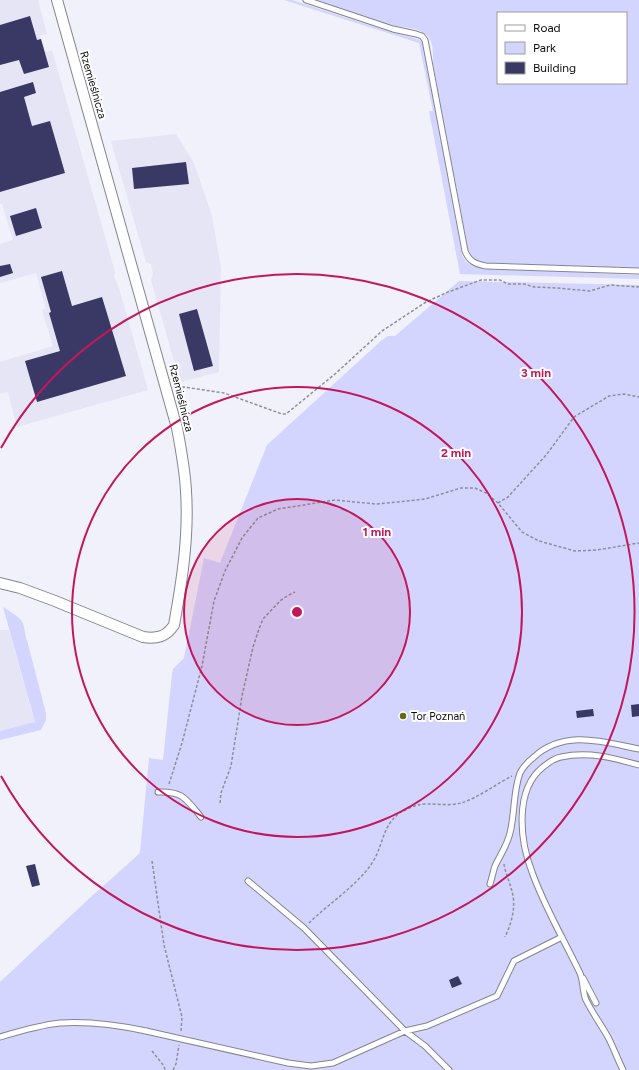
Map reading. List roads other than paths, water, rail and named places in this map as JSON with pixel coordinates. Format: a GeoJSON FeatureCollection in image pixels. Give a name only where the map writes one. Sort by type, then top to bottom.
{"type":"FeatureCollection","features":[{"type":"Feature","properties":{"kind":"street","name":"Rzemieślnicza"},"geometry":{"type":"LineString","coordinates":[[0,583],[20,588],[55,601],[143,637],[153,638],[164,636],[174,625],[184,565],[187,530],[186,491],[183,461],[177,428],[57,0]]}},
{"type":"Feature","properties":{"kind":"lane"},"geometry":{"type":"LineString","coordinates":[[306,0],[393,29],[422,36],[425,40],[465,251],[471,261],[486,266],[639,271]]}},
{"type":"Feature","properties":{"kind":"lane"},"geometry":{"type":"LineString","coordinates":[[490,884],[495,866],[503,854],[510,834],[516,789],[521,772],[542,750],[563,740],[584,739],[639,749]]}},
{"type":"Feature","properties":{"kind":"lane"},"geometry":{"type":"LineString","coordinates":[[596,1003],[539,890],[531,871],[523,830],[522,808],[528,786],[540,769],[561,757],[590,755],[608,756],[639,765]]}},
{"type":"Feature","properties":{"kind":"lane"},"geometry":{"type":"LineString","coordinates":[[158,792],[177,793],[184,797],[201,817]]}},
{"type":"Feature","properties":{"kind":"lane"},"geometry":{"type":"LineString","coordinates":[[248,881],[304,928],[406,1031],[425,1046],[450,1070]]}},
{"type":"Feature","properties":{"kind":"lane"},"geometry":{"type":"LineString","coordinates":[[0,1037],[29,1028],[59,1023],[102,1023],[146,1031],[288,1063],[311,1066],[333,1063],[406,1031],[427,1026],[497,996],[514,961],[562,936]]}},
{"type":"Feature","properties":{"kind":"lane"},"geometry":{"type":"LineString","coordinates":[[580,973],[585,999],[609,1039],[623,1070]]}},
{"type":"Feature","properties":{"kind":"place","name":"Tor Poznań"},"geometry":{"type":"Point","coordinates":[403,716]}}]}
